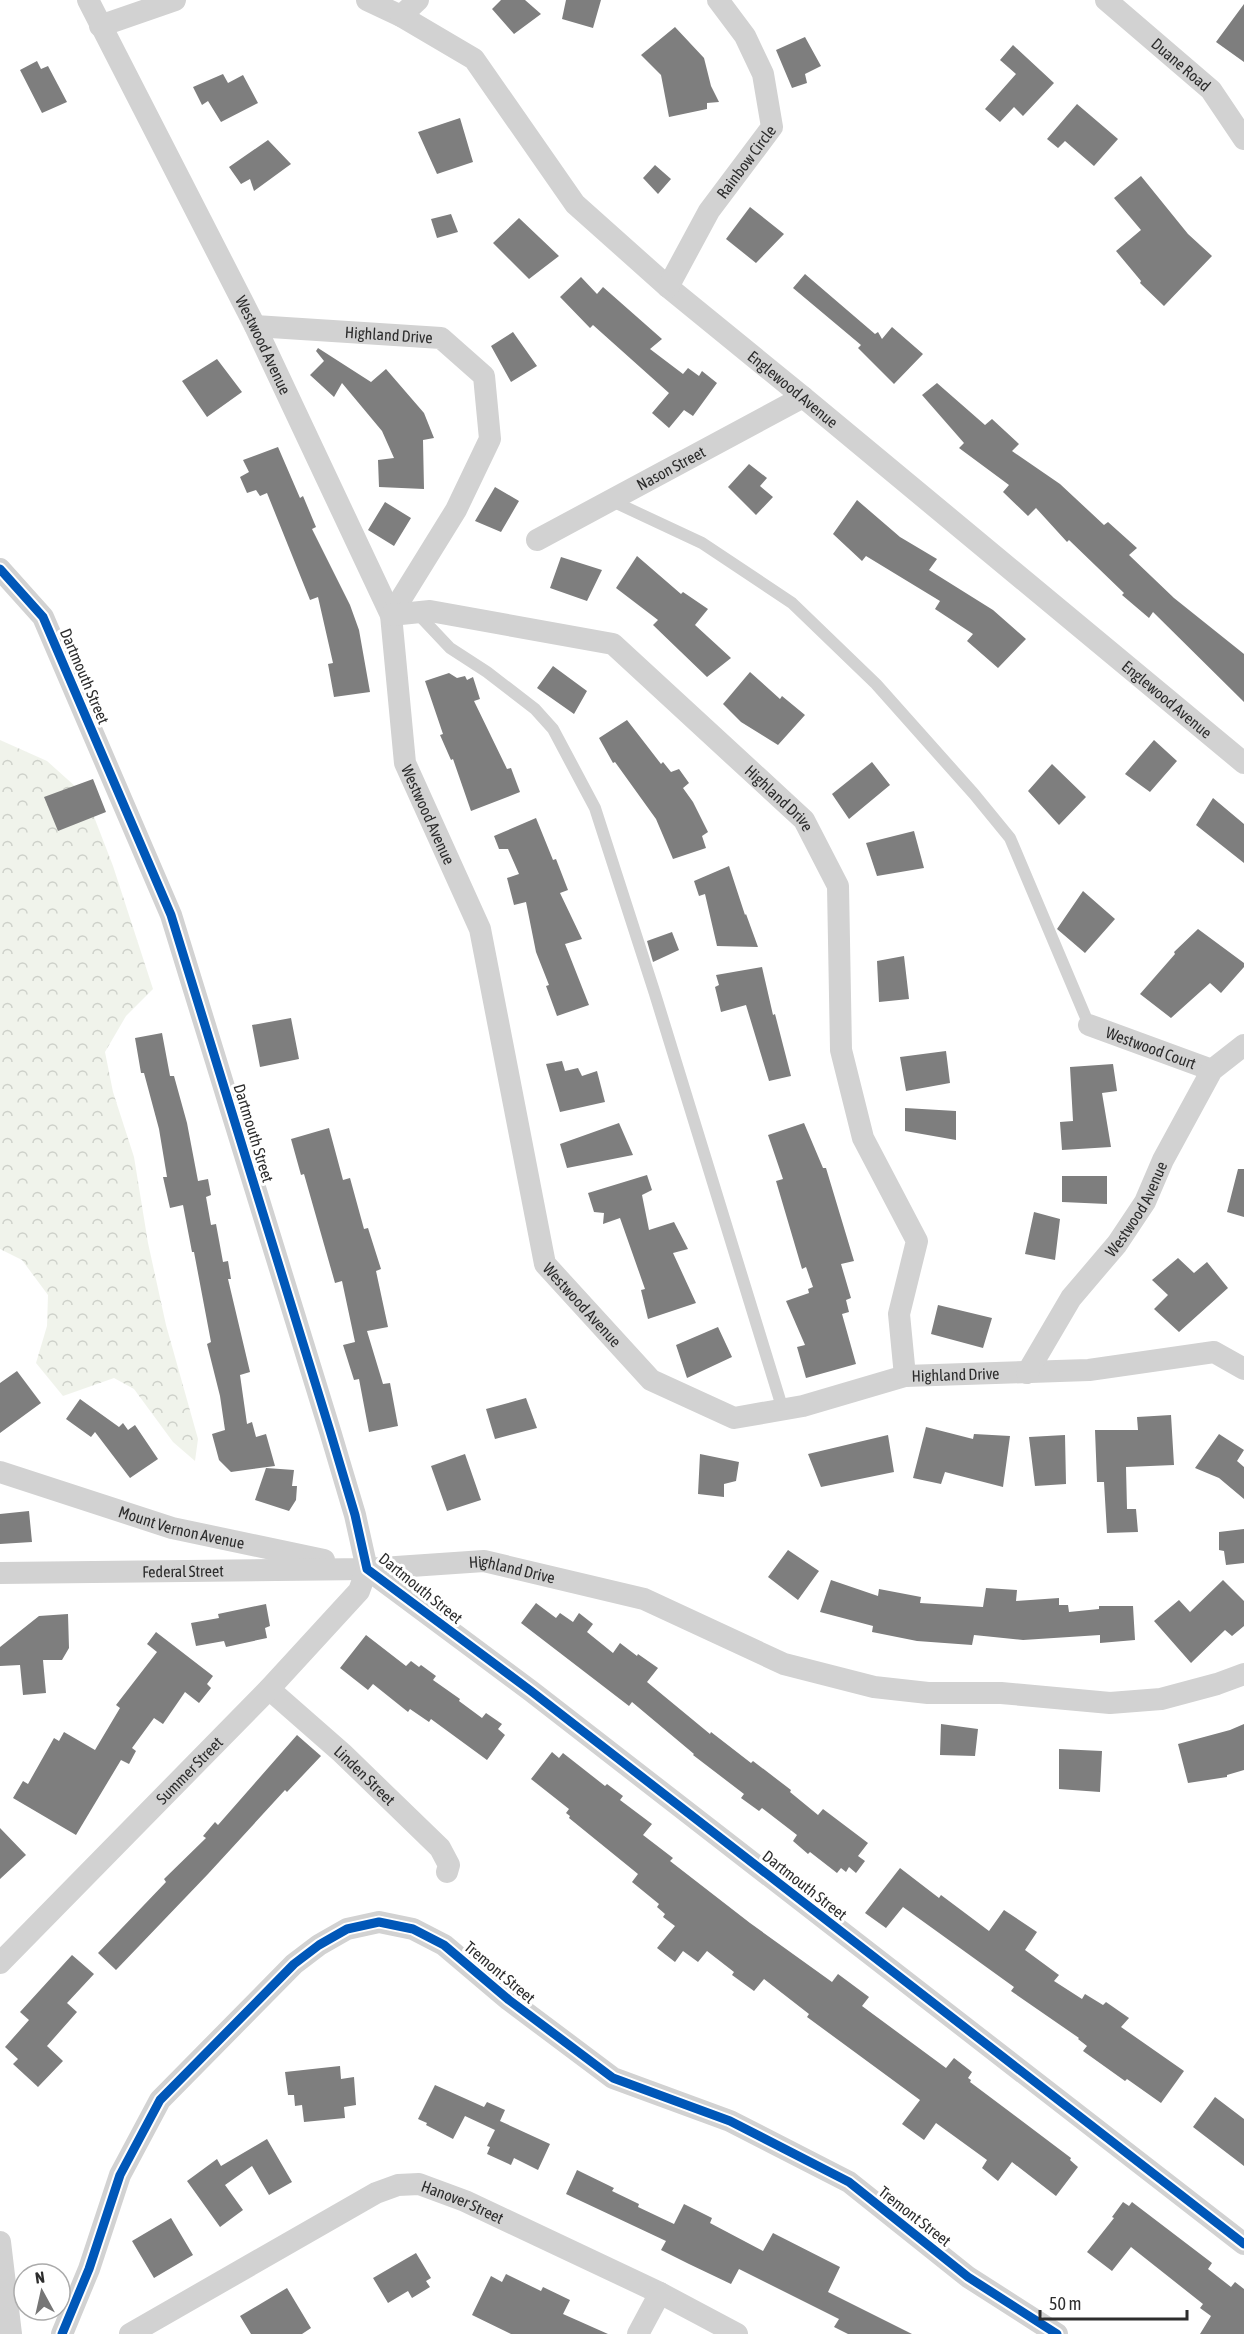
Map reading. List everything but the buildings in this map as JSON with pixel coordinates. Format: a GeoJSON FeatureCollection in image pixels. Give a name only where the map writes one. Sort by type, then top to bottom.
{"type":"FeatureCollection","features":[{"type":"Feature","properties":{"kind":"street","name":"Westwood Avenue"},"geometry":{"type":"LineString","coordinates":[[88,0],[255,326],[391,615],[405,763],[480,928],[545,1264],[651,1380],[735,1418],[803,1406],[905,1376]]}},
{"type":"Feature","properties":{"kind":"street"},"geometry":{"type":"LineString","coordinates":[[100,26],[175,0]]}},
{"type":"Feature","properties":{"kind":"street","name":"Englewood Avenue"},"geometry":{"type":"LineString","coordinates":[[367,0],[401,16],[474,59],[575,204],[668,287],[1244,763]]}},
{"type":"Feature","properties":{"kind":"street"},"geometry":{"type":"LineString","coordinates":[[401,16],[418,0]]}},
{"type":"Feature","properties":{"kind":"street","name":"Rainbow Circle"},"geometry":{"type":"LineString","coordinates":[[668,287],[709,211],[772,127],[763,74],[745,36],[718,0]]}},
{"type":"Feature","properties":{"kind":"street","name":"Duane Road"},"geometry":{"type":"LineString","coordinates":[[1106,0],[1211,90],[1244,139]]}},
{"type":"Feature","properties":{"kind":"street","name":"Highland Drive"},"geometry":{"type":"LineString","coordinates":[[255,326],[441,338],[484,376],[490,439],[456,510],[391,615]]}},
{"type":"Feature","properties":{"kind":"street","name":"Nason Street"},"geometry":{"type":"LineString","coordinates":[[537,540],[803,397]]}},
{"type":"Feature","properties":{"kind":"street","name":"Dartmouth Street"},"geometry":{"type":"LineString","coordinates":[[0,569],[43,617],[171,915],[330,1431],[355,1515],[367,1569],[531,1691],[1244,2244]]}},
{"type":"Feature","properties":{"kind":"street","name":"Highland Drive"},"geometry":{"type":"LineString","coordinates":[[391,615],[430,611],[613,644],[804,820],[838,886],[841,1050],[863,1138],[917,1241],[899,1314],[905,1376],[1089,1370],[1214,1352],[1244,1369]]}},
{"type":"Feature","properties":{"kind":"street","name":"Westwood Court"},"geometry":{"type":"LineString","coordinates":[[1089,1025],[1212,1070]]}},
{"type":"Feature","properties":{"kind":"street","name":"Westwood Avenue"},"geometry":{"type":"LineString","coordinates":[[1027,1373],[1071,1298],[1117,1244],[1145,1202],[1163,1160],[1212,1070],[1244,1045]]}},
{"type":"Feature","properties":{"kind":"street","name":"Mount Vernon Avenue"},"geometry":{"type":"LineString","coordinates":[[0,1472],[172,1528],[367,1569]]}},
{"type":"Feature","properties":{"kind":"street","name":"Highland Drive"},"geometry":{"type":"LineString","coordinates":[[367,1569],[484,1561],[644,1599],[784,1664],[874,1688],[928,1693],[1001,1693],[1110,1703],[1161,1699],[1244,1674]]}},
{"type":"Feature","properties":{"kind":"street","name":"Federal Street"},"geometry":{"type":"LineString","coordinates":[[0,1573],[367,1569]]}},
{"type":"Feature","properties":{"kind":"street","name":"Summer Street"},"geometry":{"type":"LineString","coordinates":[[0,1963],[269,1689],[359,1591],[367,1569]]}},
{"type":"Feature","properties":{"kind":"street","name":"Linden Street"},"geometry":{"type":"LineString","coordinates":[[269,1689],[342,1753],[440,1848],[449,1865],[447,1872]]}},
{"type":"Feature","properties":{"kind":"street","name":"Tremont Street"},"geometry":{"type":"LineString","coordinates":[[63,2334],[89,2269],[120,2175],[160,2100],[294,1964],[319,1945],[347,1929],[379,1922],[412,1929],[444,1945],[509,2000],[613,2078],[730,2121],[849,2182],[968,2277],[1057,2334]]}},
{"type":"Feature","properties":{"kind":"street","name":"Hanover Street"},"geometry":{"type":"LineString","coordinates":[[130,2334],[376,2193],[398,2185],[419,2184],[465,2200],[660,2293],[737,2334]]}},
{"type":"Feature","properties":{"kind":"street"},"geometry":{"type":"LineString","coordinates":[[0,2242],[11,2334]]}},
{"type":"Feature","properties":{"kind":"street"},"geometry":{"type":"LineString","coordinates":[[638,2334],[660,2293]]}},
{"type":"Feature","properties":{"kind":"lane"},"geometry":{"type":"LineString","coordinates":[[610,500],[702,543],[792,603],[876,684],[1010,838],[1089,1025]]}},
{"type":"Feature","properties":{"kind":"lane"},"geometry":{"type":"LineString","coordinates":[[416,612],[450,648],[487,672],[535,709],[553,729],[595,808],[655,994],[783,1410]]}},
{"type":"Feature","properties":{"kind":"green space"},"geometry":{"type":"Polygon","coordinates":[[[0,740],[47,761],[86,796],[113,866],[153,989],[126,1016],[105,1052],[113,1092],[134,1157],[148,1243],[166,1325],[198,1439],[195,1461],[173,1442],[134,1389],[114,1378],[63,1396],[36,1363],[47,1326],[48,1295],[22,1260],[0,1249],[0,740]]]}},
{"type":"Feature","properties":{"kind":"cycle path"},"geometry":{"type":"LineString","coordinates":[[0,569],[43,617],[171,915],[330,1431],[355,1515],[367,1569],[531,1691],[1244,2244]]}},
{"type":"Feature","properties":{"kind":"cycle path"},"geometry":{"type":"LineString","coordinates":[[62,2334],[89,2269],[120,2175],[160,2100],[294,1964],[319,1945],[347,1929],[379,1922],[413,1929],[444,1945],[509,2000],[613,2078],[730,2121],[849,2182],[968,2277],[1057,2334]]}}]}
